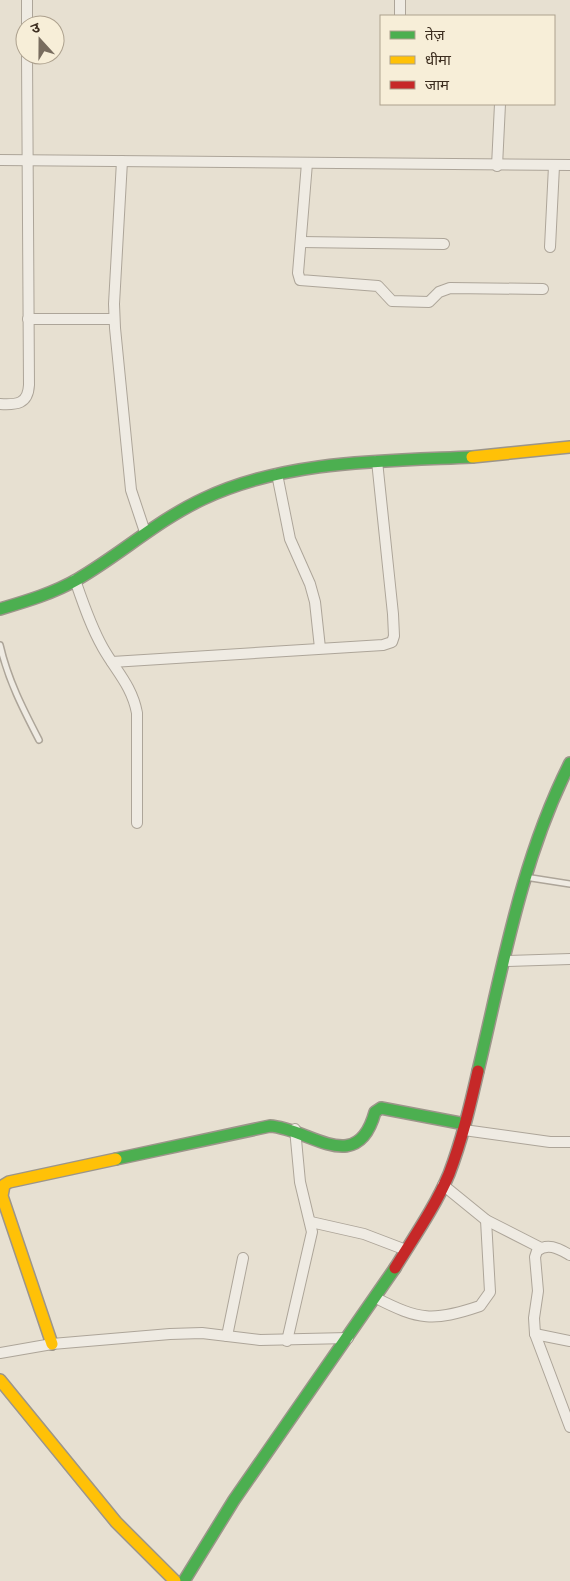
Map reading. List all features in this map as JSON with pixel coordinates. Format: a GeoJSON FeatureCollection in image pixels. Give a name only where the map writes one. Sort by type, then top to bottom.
{"type":"FeatureCollection","features":[{"type":"Feature","properties":{"kind":"street"},"geometry":{"type":"LineString","coordinates":[[27,0],[27,15]]}},
{"type":"Feature","properties":{"kind":"street"},"geometry":{"type":"LineString","coordinates":[[400,0],[400,15]]}},
{"type":"Feature","properties":{"kind":"street"},"geometry":{"type":"LineString","coordinates":[[0,404],[20,403],[27,399],[29,393],[26,65]]}},
{"type":"Feature","properties":{"kind":"street"},"geometry":{"type":"LineString","coordinates":[[497,166],[500,105]]}},
{"type":"Feature","properties":{"kind":"street"},"geometry":{"type":"LineString","coordinates":[[0,160],[497,166],[570,165]]}},
{"type":"Feature","properties":{"kind":"street"},"geometry":{"type":"LineString","coordinates":[[122,160],[114,319],[129,475],[137,511],[145,532]]}},
{"type":"Feature","properties":{"kind":"street"},"geometry":{"type":"LineString","coordinates":[[307,163],[298,273],[300,280],[378,286],[392,301],[398,303],[429,302],[439,292],[450,288],[543,288]]}},
{"type":"Feature","properties":{"kind":"street"},"geometry":{"type":"LineString","coordinates":[[550,247],[554,166]]}},
{"type":"Feature","properties":{"kind":"street"},"geometry":{"type":"LineString","coordinates":[[301,242],[444,244]]}},
{"type":"Feature","properties":{"kind":"street"},"geometry":{"type":"LineString","coordinates":[[28,319],[114,319]]}},
{"type":"Feature","properties":{"kind":"street"},"geometry":{"type":"LineString","coordinates":[[0,609],[43,595],[75,580],[177,512],[218,492],[277,474],[324,466],[377,461],[486,458],[570,447]]}},
{"type":"Feature","properties":{"kind":"street"},"geometry":{"type":"LineString","coordinates":[[112,662],[383,645],[393,639],[377,461]]}},
{"type":"Feature","properties":{"kind":"street"},"geometry":{"type":"LineString","coordinates":[[277,474],[290,539],[315,602],[320,648]]}},
{"type":"Feature","properties":{"kind":"street"},"geometry":{"type":"LineString","coordinates":[[75,580],[92,626],[134,697],[136,713],[137,822]]}},
{"type":"Feature","properties":{"kind":"street"},"geometry":{"type":"LineString","coordinates":[[184,1581],[239,1493],[376,1298],[444,1185],[464,1127],[532,849],[570,763]]}},
{"type":"Feature","properties":{"kind":"street"},"geometry":{"type":"LineString","coordinates":[[504,961],[570,959]]}},
{"type":"Feature","properties":{"kind":"street"},"geometry":{"type":"LineString","coordinates":[[52,1344],[2,1196],[4,1185],[16,1180],[262,1128],[285,1126],[295,1129],[317,1142],[343,1145],[355,1142],[368,1132],[375,1112],[381,1108],[464,1127],[550,1142],[570,1142]]}},
{"type":"Feature","properties":{"kind":"street"},"geometry":{"type":"LineString","coordinates":[[287,1341],[311,1244],[311,1222],[300,1182],[295,1129]]}},
{"type":"Feature","properties":{"kind":"street"},"geometry":{"type":"LineString","coordinates":[[444,1185],[486,1220],[541,1248],[555,1247],[570,1255]]}},
{"type":"Feature","properties":{"kind":"street"},"geometry":{"type":"LineString","coordinates":[[376,1298],[414,1316],[430,1318],[480,1306],[490,1292],[486,1220]]}},
{"type":"Feature","properties":{"kind":"street"},"geometry":{"type":"LineString","coordinates":[[311,1222],[364,1234],[406,1250]]}},
{"type":"Feature","properties":{"kind":"street"},"geometry":{"type":"LineString","coordinates":[[541,1248],[535,1257],[538,1291],[534,1318],[535,1334],[570,1427]]}},
{"type":"Feature","properties":{"kind":"street"},"geometry":{"type":"LineString","coordinates":[[227,1336],[243,1258]]}},
{"type":"Feature","properties":{"kind":"street"},"geometry":{"type":"LineString","coordinates":[[0,1353],[52,1344],[170,1334],[202,1333],[287,1341],[348,1338]]}},
{"type":"Feature","properties":{"kind":"street"},"geometry":{"type":"LineString","coordinates":[[535,1334],[570,1341]]}},
{"type":"Feature","properties":{"kind":"street"},"geometry":{"type":"LineString","coordinates":[[0,1380],[98,1501],[148,1556],[175,1581]]}},
{"type":"Feature","properties":{"kind":"lane"},"geometry":{"type":"LineString","coordinates":[[0,646],[14,692],[39,740]]}},
{"type":"Feature","properties":{"kind":"lane"},"geometry":{"type":"LineString","coordinates":[[524,877],[570,884]]}},
{"type":"Feature","properties":{"kind":"traffic: fast"},"geometry":{"type":"LineString","coordinates":[[0,609],[69,584],[186,507],[234,486],[267,477],[335,465],[472,457]]}},
{"type":"Feature","properties":{"kind":"traffic: fast"},"geometry":{"type":"LineString","coordinates":[[478,1071],[505,953],[526,875],[538,837],[570,763]]}},
{"type":"Feature","properties":{"kind":"traffic: fast"},"geometry":{"type":"LineString","coordinates":[[116,1159],[270,1126],[330,1144],[344,1146],[356,1142],[367,1132],[375,1112],[381,1108],[465,1124]]}},
{"type":"Feature","properties":{"kind":"traffic: fast"},"geometry":{"type":"LineString","coordinates":[[184,1581],[234,1500],[395,1268]]}},
{"type":"Feature","properties":{"kind":"traffic: slow"},"geometry":{"type":"LineString","coordinates":[[472,457],[570,447]]}},
{"type":"Feature","properties":{"kind":"traffic: slow"},"geometry":{"type":"LineString","coordinates":[[52,1344],[2,1196],[4,1185],[9,1182],[116,1159]]}},
{"type":"Feature","properties":{"kind":"traffic: slow"},"geometry":{"type":"LineString","coordinates":[[0,1380],[116,1522],[175,1581]]}},
{"type":"Feature","properties":{"kind":"traffic: jam"},"geometry":{"type":"LineString","coordinates":[[395,1268],[431,1210],[449,1174],[462,1136],[478,1071]]}}]}
